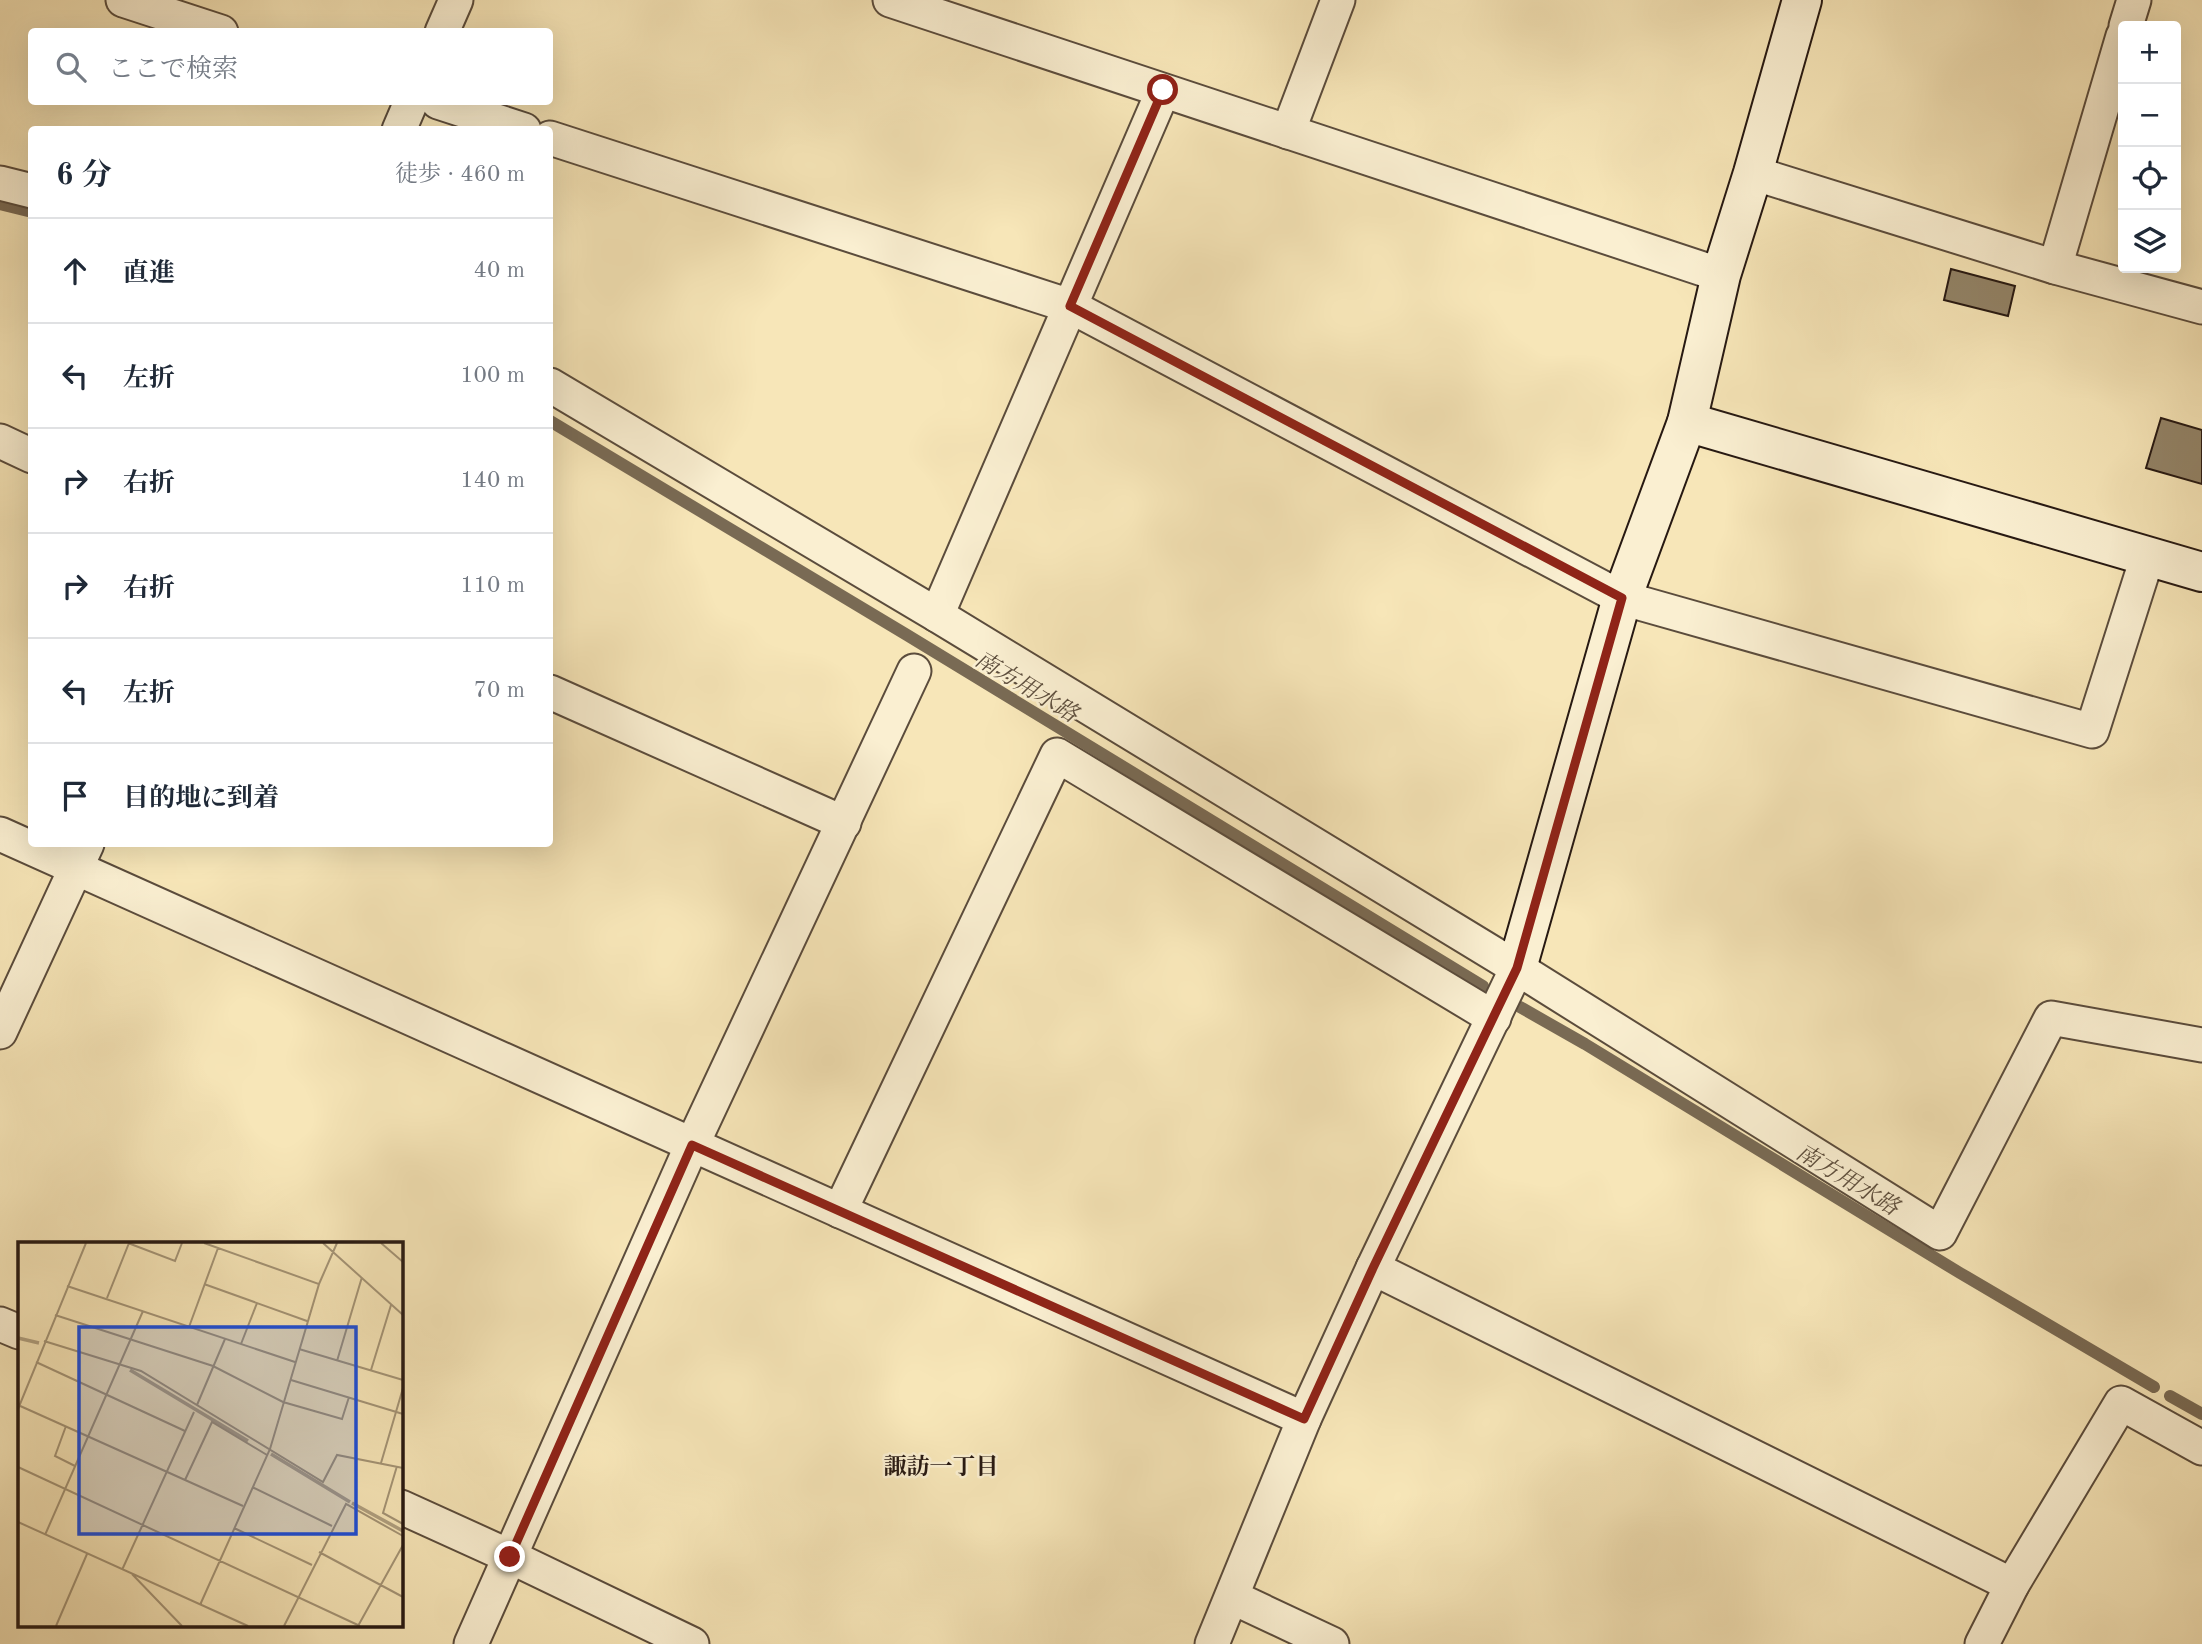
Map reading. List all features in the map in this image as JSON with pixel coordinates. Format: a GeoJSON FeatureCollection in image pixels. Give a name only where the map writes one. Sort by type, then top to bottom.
{"type":"FeatureCollection","features":[{"type":"Feature","properties":{"kind":"street"},"geometry":{"type":"LineString","coordinates":[[123,0],[208,28]]}},
{"type":"Feature","properties":{"kind":"street"},"geometry":{"type":"LineString","coordinates":[[444,28],[456,0]]}},
{"type":"Feature","properties":{"kind":"street"},"geometry":{"type":"LineString","coordinates":[[890,0],[1721,275]]}},
{"type":"Feature","properties":{"kind":"street"},"geometry":{"type":"LineString","coordinates":[[1288,132],[1338,0]]}},
{"type":"Feature","properties":{"kind":"street"},"geometry":{"type":"LineString","coordinates":[[1212,1644],[1304,1419],[1517,968],[1622,598],[1687,422],[1721,275],[1802,0]]}},
{"type":"Feature","properties":{"kind":"street"},"geometry":{"type":"LineString","coordinates":[[2128,21],[2134,0]]}},
{"type":"Feature","properties":{"kind":"street"},"geometry":{"type":"LineString","coordinates":[[2055,267],[2118,53]]}},
{"type":"Feature","properties":{"kind":"street"},"geometry":{"type":"LineString","coordinates":[[937,615],[1163,90]]}},
{"type":"Feature","properties":{"kind":"street"},"geometry":{"type":"LineString","coordinates":[[401,126],[410,105]]}},
{"type":"Feature","properties":{"kind":"street"},"geometry":{"type":"LineString","coordinates":[[447,105],[512,126]]}},
{"type":"Feature","properties":{"kind":"street"},"geometry":{"type":"LineString","coordinates":[[553,139],[1070,306],[1622,598],[2092,731],[2148,555]]}},
{"type":"Feature","properties":{"kind":"street"},"geometry":{"type":"LineString","coordinates":[[1753,173],[2055,267],[2202,307]]}},
{"type":"Feature","properties":{"kind":"street"},"geometry":{"type":"LineString","coordinates":[[0,183],[28,190]]}},
{"type":"Feature","properties":{"kind":"street"},"geometry":{"type":"LineString","coordinates":[[553,387],[937,615],[1517,968],[1940,1233],[2050,1018],[2202,1045]]}},
{"type":"Feature","properties":{"kind":"street"},"geometry":{"type":"LineString","coordinates":[[1687,422],[2202,572]]}},
{"type":"Feature","properties":{"kind":"street"},"geometry":{"type":"LineString","coordinates":[[0,441],[28,454]]}},
{"type":"Feature","properties":{"kind":"street"},"geometry":{"type":"LineString","coordinates":[[471,1644],[692,1145],[914,671]]}},
{"type":"Feature","properties":{"kind":"street"},"geometry":{"type":"LineString","coordinates":[[553,693],[844,823]]}},
{"type":"Feature","properties":{"kind":"street"},"geometry":{"type":"LineString","coordinates":[[840,1211],[1057,755],[1494,1018]]}},
{"type":"Feature","properties":{"kind":"street"},"geometry":{"type":"LineString","coordinates":[[0,834],[28,842]]}},
{"type":"Feature","properties":{"kind":"street"},"geometry":{"type":"LineString","coordinates":[[48,847],[81,856],[692,1145],[1304,1419]]}},
{"type":"Feature","properties":{"kind":"street"},"geometry":{"type":"LineString","coordinates":[[0,1032],[81,856]]}},
{"type":"Feature","properties":{"kind":"street"},"geometry":{"type":"LineString","coordinates":[[1373,1268],[2012,1584]]}},
{"type":"Feature","properties":{"kind":"street"},"geometry":{"type":"LineString","coordinates":[[0,1324],[18,1332]]}},
{"type":"Feature","properties":{"kind":"street"},"geometry":{"type":"LineString","coordinates":[[1982,1644],[2012,1584],[2121,1403],[2202,1448]]}},
{"type":"Feature","properties":{"kind":"street"},"geometry":{"type":"LineString","coordinates":[[402,1507],[692,1644]]}},
{"type":"Feature","properties":{"kind":"street"},"geometry":{"type":"LineString","coordinates":[[1232,1597],[1332,1644]]}},
{"type":"Feature","properties":{"kind":"building"},"geometry":{"type":"Polygon","coordinates":[[[1951,269],[2015,286],[2008,316],[1944,300],[1951,269]]]}},
{"type":"Feature","properties":{"kind":"building"},"geometry":{"type":"Polygon","coordinates":[[[2161,418],[2202,430],[2202,484],[2146,468],[2161,418]]]}},
{"type":"Feature","properties":{"kind":"waterway","name":"南方用水路"},"geometry":{"type":"LineString","coordinates":[[0,204],[28,211]]}},
{"type":"Feature","properties":{"kind":"waterway","name":"南方用水路"},"geometry":{"type":"LineString","coordinates":[[553,423],[1483,986]]}},
{"type":"Feature","properties":{"kind":"waterway","name":"南方用水路"},"geometry":{"type":"LineString","coordinates":[[1520,1007],[2154,1387]]}},
{"type":"Feature","properties":{"kind":"waterway","name":"南方用水路"},"geometry":{"type":"LineString","coordinates":[[2170,1396],[2202,1414]]}},
{"type":"Feature","properties":{"kind":"district","name":"諏訪一丁目"},"geometry":{"type":"Point","coordinates":[941,1466]}},
{"type":"Feature","properties":{"kind":"route"},"geometry":{"type":"LineString","coordinates":[[510,1557],[692,1145],[1304,1419],[1517,968],[1622,598],[1070,306],[1163,90]]}}]}
